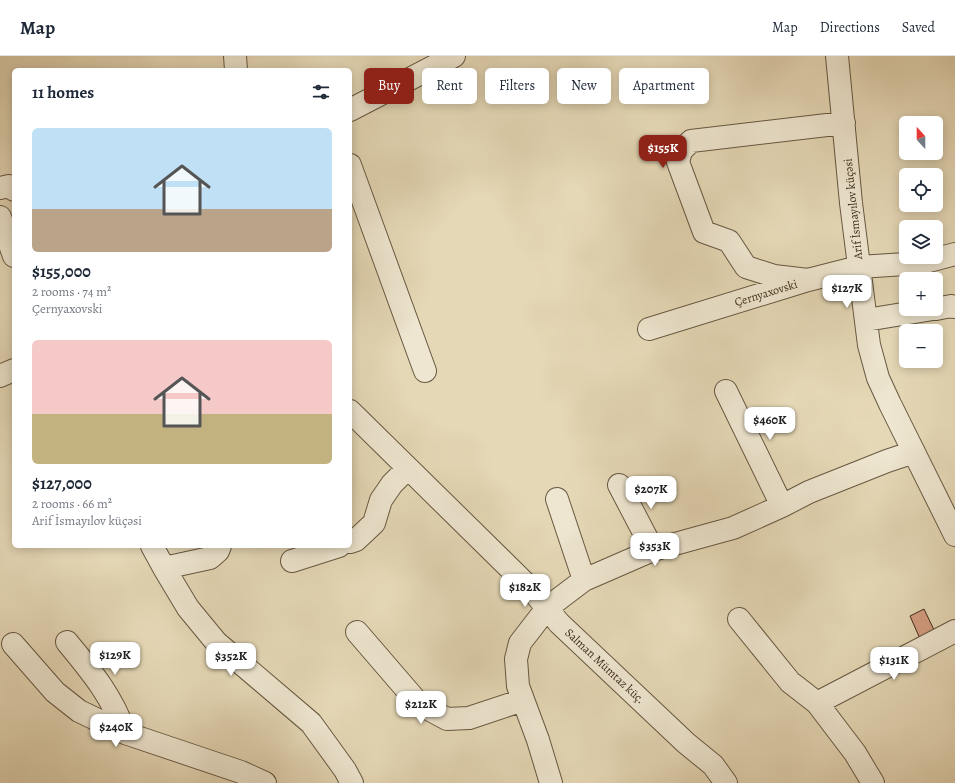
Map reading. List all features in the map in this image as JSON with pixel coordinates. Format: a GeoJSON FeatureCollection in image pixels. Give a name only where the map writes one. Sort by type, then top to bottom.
{"type":"FeatureCollection","features":[{"type":"Feature","properties":{"kind":"street"},"geometry":{"type":"LineString","coordinates":[[235,56],[236,68]]}},
{"type":"Feature","properties":{"kind":"street"},"geometry":{"type":"LineString","coordinates":[[352,109],[454,56]]}},
{"type":"Feature","properties":{"kind":"street","name":"Arif İsmayılov küçəsi"},"geometry":{"type":"LineString","coordinates":[[837,56],[859,267],[869,344],[878,378],[955,535]]}},
{"type":"Feature","properties":{"kind":"street"},"geometry":{"type":"LineString","coordinates":[[808,280],[774,276],[746,267],[729,241],[704,232],[678,162],[681,151],[691,140],[844,122]]}},
{"type":"Feature","properties":{"kind":"street"},"geometry":{"type":"LineString","coordinates":[[352,170],[425,371]]}},
{"type":"Feature","properties":{"kind":"street"},"geometry":{"type":"LineString","coordinates":[[0,188],[9,186],[12,188]]}},
{"type":"Feature","properties":{"kind":"street"},"geometry":{"type":"LineString","coordinates":[[0,217],[12,250]]}},
{"type":"Feature","properties":{"kind":"street","name":"Çernyaxovski"},"geometry":{"type":"LineString","coordinates":[[649,329],[808,280],[859,267],[921,263],[955,254]]}},
{"type":"Feature","properties":{"kind":"street"},"geometry":{"type":"LineString","coordinates":[[943,308],[955,307]]}},
{"type":"Feature","properties":{"kind":"street"},"geometry":{"type":"LineString","coordinates":[[866,320],[899,315]]}},
{"type":"Feature","properties":{"kind":"street"},"geometry":{"type":"LineString","coordinates":[[0,376],[12,371]]}},
{"type":"Feature","properties":{"kind":"street"},"geometry":{"type":"LineString","coordinates":[[726,391],[782,506]]}},
{"type":"Feature","properties":{"kind":"street","name":"Salman Mümtaz küç."},"geometry":{"type":"LineString","coordinates":[[352,413],[532,590],[559,623],[686,743],[713,765],[726,783]]}},
{"type":"Feature","properties":{"kind":"street"},"geometry":{"type":"LineString","coordinates":[[551,783],[538,740],[518,686],[516,659],[520,643],[547,608],[584,580],[652,550],[733,528],[809,492],[886,461],[914,452]]}},
{"type":"Feature","properties":{"kind":"street"},"geometry":{"type":"LineString","coordinates":[[352,541],[356,540],[374,523],[381,500],[392,484],[408,468]]}},
{"type":"Feature","properties":{"kind":"street"},"geometry":{"type":"LineString","coordinates":[[619,485],[652,550]]}},
{"type":"Feature","properties":{"kind":"street"},"geometry":{"type":"LineString","coordinates":[[557,499],[584,580]]}},
{"type":"Feature","properties":{"kind":"street"},"geometry":{"type":"LineString","coordinates":[[153,548],[188,608],[216,642],[311,723],[345,770],[352,783]]}},
{"type":"Feature","properties":{"kind":"street"},"geometry":{"type":"LineString","coordinates":[[164,568],[210,558],[219,548]]}},
{"type":"Feature","properties":{"kind":"street"},"geometry":{"type":"LineString","coordinates":[[292,561],[333,548]]}},
{"type":"Feature","properties":{"kind":"street"},"geometry":{"type":"LineString","coordinates":[[739,619],[790,682],[817,703],[855,754],[873,783]]}},
{"type":"Feature","properties":{"kind":"street"},"geometry":{"type":"LineString","coordinates":[[817,703],[955,631]]}},
{"type":"Feature","properties":{"kind":"street"},"geometry":{"type":"LineString","coordinates":[[356,632],[419,704],[447,719],[469,718],[523,700]]}},
{"type":"Feature","properties":{"kind":"street"},"geometry":{"type":"LineString","coordinates":[[67,642],[96,678],[114,706],[124,733]]}},
{"type":"Feature","properties":{"kind":"street"},"geometry":{"type":"LineString","coordinates":[[13,644],[55,692],[79,711],[124,733],[241,772],[265,783]]}},
{"type":"Feature","properties":{"kind":"building"},"geometry":{"type":"Polygon","coordinates":[[[924,609],[936,634],[921,641],[910,616],[924,609]]]}}]}
